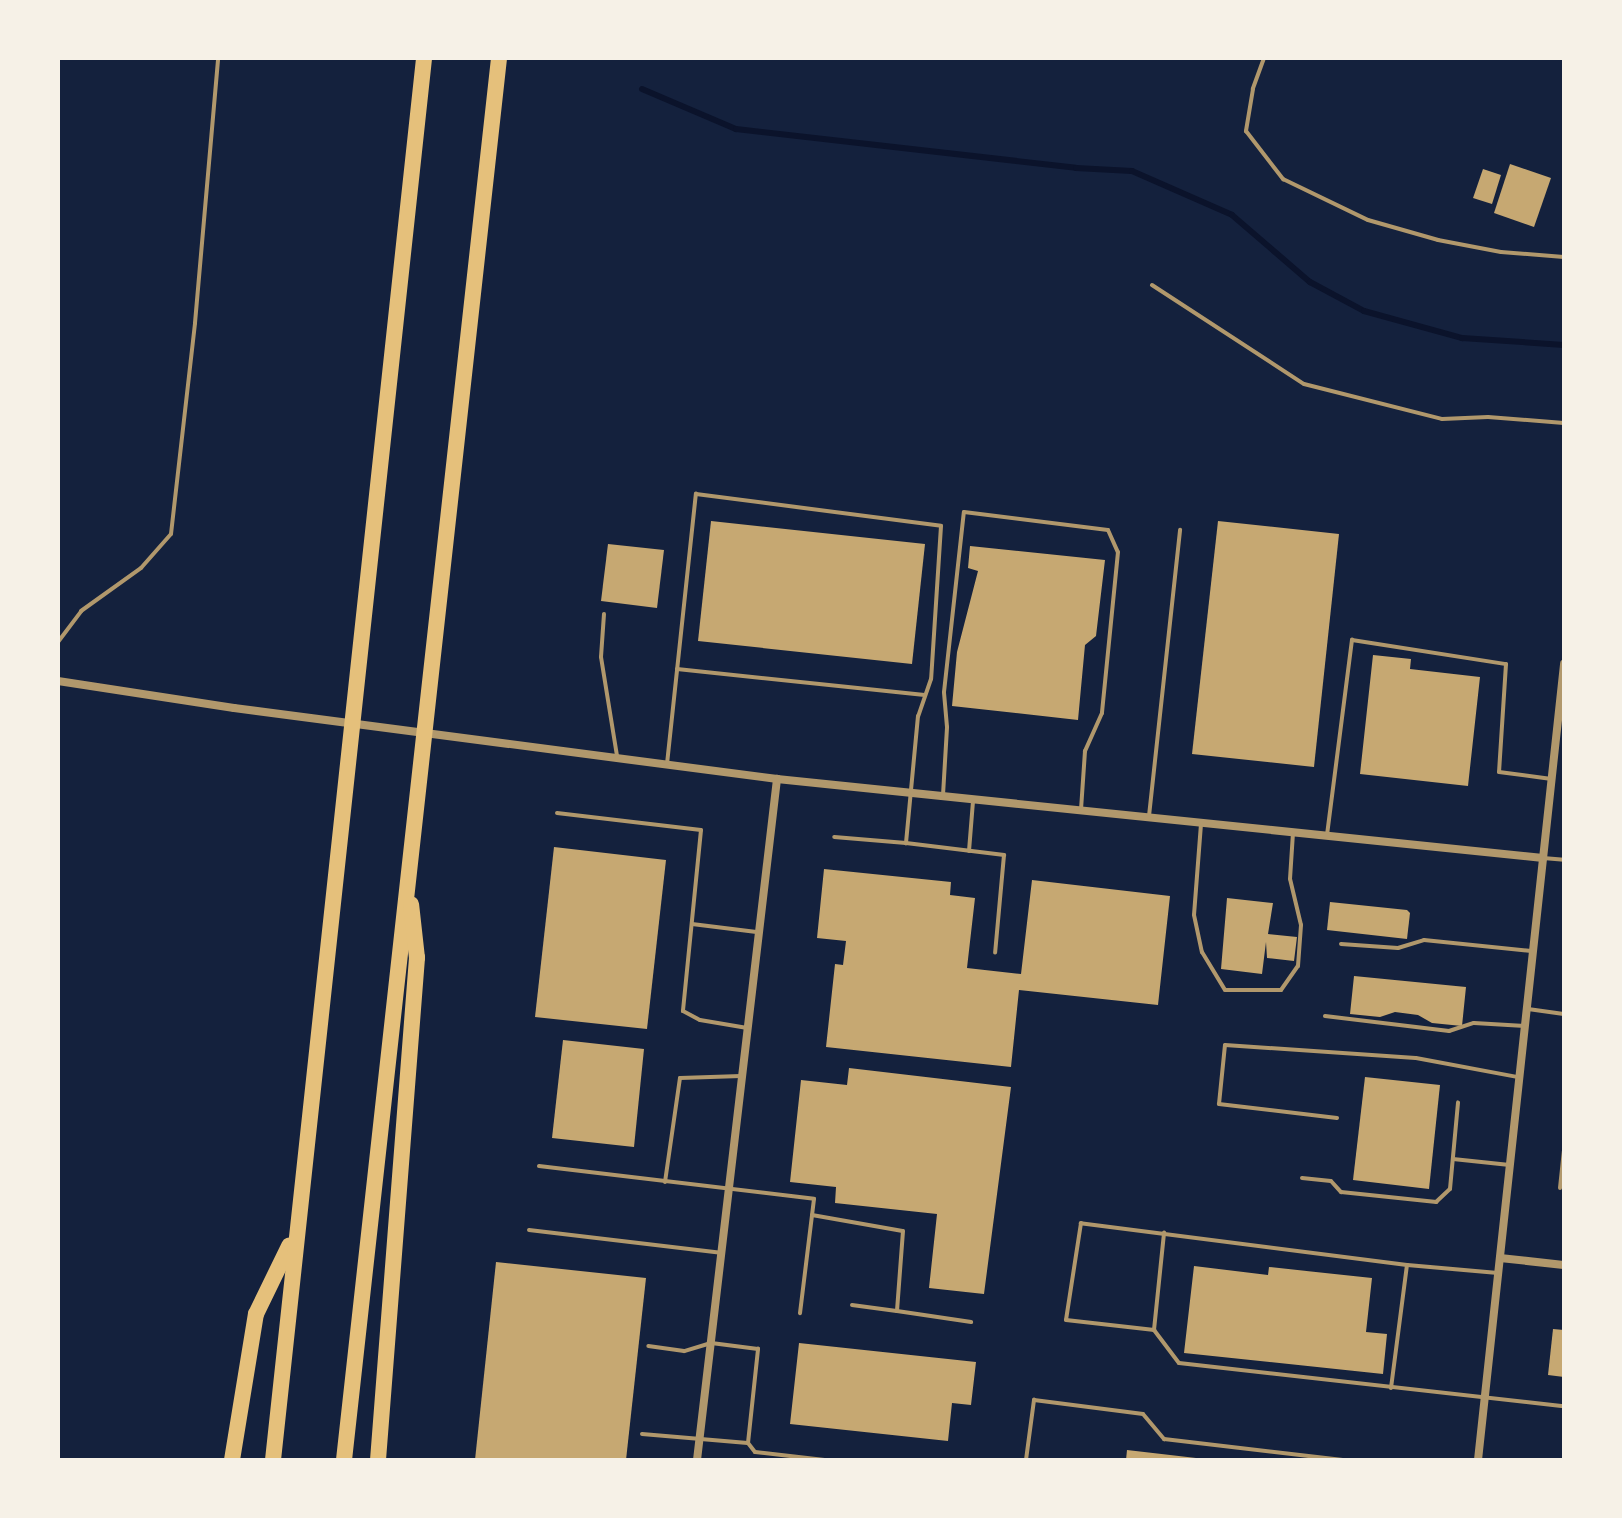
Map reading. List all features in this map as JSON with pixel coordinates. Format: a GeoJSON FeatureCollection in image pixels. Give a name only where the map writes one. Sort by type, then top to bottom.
{"type":"FeatureCollection","features":[{"type":"Feature","properties":{"kind":"highway"},"geometry":{"type":"LineString","coordinates":[[273,1460],[424,58]]}},
{"type":"Feature","properties":{"kind":"highway"},"geometry":{"type":"LineString","coordinates":[[344,1460],[499,58]]}},
{"type":"Feature","properties":{"kind":"highway"},"geometry":{"type":"LineString","coordinates":[[378,1460],[417,958],[407,872]]}},
{"type":"Feature","properties":{"kind":"highway"},"geometry":{"type":"LineString","coordinates":[[232,1460],[256,1314],[295,1234]]}},
{"type":"Feature","properties":{"kind":"street"},"geometry":{"type":"LineString","coordinates":[[1478,1460],[1564,664]]}},
{"type":"Feature","properties":{"kind":"street"},"geometry":{"type":"LineString","coordinates":[[58,681],[777,779],[1543,858]]}},
{"type":"Feature","properties":{"kind":"street"},"geometry":{"type":"LineString","coordinates":[[697,1460],[777,779]]}},
{"type":"Feature","properties":{"kind":"street"},"geometry":{"type":"LineString","coordinates":[[1500,1258],[1564,1265]]}},
{"type":"Feature","properties":{"kind":"lane"},"geometry":{"type":"LineString","coordinates":[[58,642],[81,611],[141,568],[171,534],[191,366],[218,58]]}},
{"type":"Feature","properties":{"kind":"lane"},"geometry":{"type":"LineString","coordinates":[[1264,58],[1253,89],[1246,131],[1283,179],[1382,224],[1501,252],[1564,257]]}},
{"type":"Feature","properties":{"kind":"lane"},"geometry":{"type":"LineString","coordinates":[[1152,285],[1304,384],[1442,419],[1488,417],[1564,423]]}},
{"type":"Feature","properties":{"kind":"lane"},"geometry":{"type":"LineString","coordinates":[[667,764],[696,494],[941,526],[931,679],[918,716],[906,843]]}},
{"type":"Feature","properties":{"kind":"lane"},"geometry":{"type":"LineString","coordinates":[[943,795],[947,727],[944,692],[964,512],[1108,530],[1118,552],[1102,713],[1085,751],[1081,809]]}},
{"type":"Feature","properties":{"kind":"lane"},"geometry":{"type":"LineString","coordinates":[[1149,816],[1180,530]]}},
{"type":"Feature","properties":{"kind":"lane"},"geometry":{"type":"LineString","coordinates":[[604,614],[601,657],[618,758]]}},
{"type":"Feature","properties":{"kind":"lane"},"geometry":{"type":"LineString","coordinates":[[1327,835],[1352,640],[1506,664],[1499,772],[1552,779]]}},
{"type":"Feature","properties":{"kind":"lane"},"geometry":{"type":"LineString","coordinates":[[677,669],[925,695]]}},
{"type":"Feature","properties":{"kind":"lane"},"geometry":{"type":"LineString","coordinates":[[969,851],[974,798]]}},
{"type":"Feature","properties":{"kind":"lane"},"geometry":{"type":"LineString","coordinates":[[557,813],[701,830],[683,1011],[700,1020],[748,1028]]}},
{"type":"Feature","properties":{"kind":"lane"},"geometry":{"type":"LineString","coordinates":[[1202,822],[1194,915],[1202,952],[1225,990],[1281,990],[1298,966],[1301,925],[1290,879],[1293,832]]}},
{"type":"Feature","properties":{"kind":"lane"},"geometry":{"type":"LineString","coordinates":[[834,837],[1004,855],[995,953]]}},
{"type":"Feature","properties":{"kind":"lane"},"geometry":{"type":"LineString","coordinates":[[1543,858],[1564,860]]}},
{"type":"Feature","properties":{"kind":"lane"},"geometry":{"type":"LineString","coordinates":[[692,924],[759,932]]}},
{"type":"Feature","properties":{"kind":"lane"},"geometry":{"type":"LineString","coordinates":[[1341,944],[1398,948],[1424,940],[1534,951]]}},
{"type":"Feature","properties":{"kind":"lane"},"geometry":{"type":"LineString","coordinates":[[1528,1009],[1564,1014]]}},
{"type":"Feature","properties":{"kind":"lane"},"geometry":{"type":"LineString","coordinates":[[1325,1016],[1449,1031],[1474,1023],[1526,1027]]}},
{"type":"Feature","properties":{"kind":"lane"},"geometry":{"type":"LineString","coordinates":[[1337,1118],[1219,1104],[1225,1045],[1416,1058],[1521,1077]]}},
{"type":"Feature","properties":{"kind":"lane"},"geometry":{"type":"LineString","coordinates":[[665,1182],[680,1078],[742,1076]]}},
{"type":"Feature","properties":{"kind":"lane"},"geometry":{"type":"LineString","coordinates":[[1302,1178],[1331,1181],[1341,1192],[1436,1202],[1450,1189],[1458,1102]]}},
{"type":"Feature","properties":{"kind":"lane"},"geometry":{"type":"LineString","coordinates":[[1560,1188],[1564,1151]]}},
{"type":"Feature","properties":{"kind":"lane"},"geometry":{"type":"LineString","coordinates":[[1453,1159],[1512,1166]]}},
{"type":"Feature","properties":{"kind":"lane"},"geometry":{"type":"LineString","coordinates":[[539,1166],[814,1199],[800,1313]]}},
{"type":"Feature","properties":{"kind":"lane"},"geometry":{"type":"LineString","coordinates":[[812,1215],[903,1231],[897,1311]]}},
{"type":"Feature","properties":{"kind":"lane"},"geometry":{"type":"LineString","coordinates":[[1154,1330],[1066,1320],[1081,1223],[1407,1265],[1498,1273]]}},
{"type":"Feature","properties":{"kind":"lane"},"geometry":{"type":"LineString","coordinates":[[529,1230],[721,1253]]}},
{"type":"Feature","properties":{"kind":"lane"},"geometry":{"type":"LineString","coordinates":[[1164,1233],[1154,1330],[1179,1363],[1564,1406]]}},
{"type":"Feature","properties":{"kind":"lane"},"geometry":{"type":"LineString","coordinates":[[1391,1388],[1407,1265]]}},
{"type":"Feature","properties":{"kind":"lane"},"geometry":{"type":"LineString","coordinates":[[852,1305],[971,1322]]}},
{"type":"Feature","properties":{"kind":"lane"},"geometry":{"type":"LineString","coordinates":[[648,1346],[684,1351],[711,1343],[758,1349],[748,1443],[755,1452],[825,1460]]}},
{"type":"Feature","properties":{"kind":"lane"},"geometry":{"type":"LineString","coordinates":[[1026,1460],[1034,1400],[1143,1414],[1164,1439],[1343,1460]]}},
{"type":"Feature","properties":{"kind":"lane"},"geometry":{"type":"LineString","coordinates":[[642,1434],[748,1443]]}},
{"type":"Feature","properties":{"kind":"building"},"geometry":{"type":"Polygon","coordinates":[[[1510,164],[1551,178],[1534,227],[1494,213],[1510,164]]]}},
{"type":"Feature","properties":{"kind":"building"},"geometry":{"type":"Polygon","coordinates":[[[1483,169],[1501,175],[1492,204],[1473,198],[1483,169]]]}},
{"type":"Feature","properties":{"kind":"building"},"geometry":{"type":"Polygon","coordinates":[[[711,521],[925,544],[912,664],[698,641],[711,521]]]}},
{"type":"Feature","properties":{"kind":"building"},"geometry":{"type":"Polygon","coordinates":[[[1218,521],[1339,534],[1314,767],[1192,754],[1218,521]]]}},
{"type":"Feature","properties":{"kind":"building"},"geometry":{"type":"Polygon","coordinates":[[[608,544],[664,550],[657,608],[601,601],[608,544]]]}},
{"type":"Feature","properties":{"kind":"building"},"geometry":{"type":"Polygon","coordinates":[[[970,546],[1105,560],[1096,636],[1085,645],[1078,720],[952,706],[957,652],[978,571],[968,568],[970,546]]]}},
{"type":"Feature","properties":{"kind":"building"},"geometry":{"type":"Polygon","coordinates":[[[1373,655],[1411,659],[1410,669],[1480,677],[1468,786],[1360,774],[1373,655]]]}},
{"type":"Feature","properties":{"kind":"building"},"geometry":{"type":"Polygon","coordinates":[[[554,847],[666,860],[647,1029],[535,1017],[554,847]]]}},
{"type":"Feature","properties":{"kind":"building"},"geometry":{"type":"Polygon","coordinates":[[[824,869],[951,882],[950,895],[975,898],[967,968],[1021,974],[1032,880],[1170,896],[1158,1005],[1019,990],[1011,1067],[826,1047],[835,964],[843,965],[846,941],[817,938],[824,869]]]}},
{"type":"Feature","properties":{"kind":"building"},"geometry":{"type":"Polygon","coordinates":[[[1227,898],[1273,903],[1268,934],[1297,937],[1294,961],[1267,958],[1266,942],[1262,974],[1221,969],[1227,898]]]}},
{"type":"Feature","properties":{"kind":"building"},"geometry":{"type":"Polygon","coordinates":[[[1330,902],[1407,910],[1410,913],[1407,939],[1327,930],[1330,902]]]}},
{"type":"Feature","properties":{"kind":"building"},"geometry":{"type":"Polygon","coordinates":[[[1354,976],[1466,987],[1462,1026],[1432,1023],[1418,1015],[1395,1012],[1380,1017],[1350,1014],[1354,976]]]}},
{"type":"Feature","properties":{"kind":"building"},"geometry":{"type":"Polygon","coordinates":[[[563,1040],[644,1049],[634,1147],[552,1138],[563,1040]]]}},
{"type":"Feature","properties":{"kind":"building"},"geometry":{"type":"Polygon","coordinates":[[[849,1068],[1011,1087],[984,1294],[929,1288],[937,1214],[835,1203],[836,1187],[790,1182],[801,1080],[847,1085],[849,1068]]]}},
{"type":"Feature","properties":{"kind":"building"},"geometry":{"type":"Polygon","coordinates":[[[1365,1077],[1440,1085],[1429,1189],[1353,1180],[1365,1077]]]}},
{"type":"Feature","properties":{"kind":"building"},"geometry":{"type":"Polygon","coordinates":[[[496,1262],[646,1278],[626,1460],[475,1460],[496,1262]]]}},
{"type":"Feature","properties":{"kind":"building"},"geometry":{"type":"Polygon","coordinates":[[[1194,1266],[1268,1275],[1269,1267],[1372,1278],[1366,1332],[1387,1334],[1383,1374],[1184,1353],[1194,1266]]]}},
{"type":"Feature","properties":{"kind":"building"},"geometry":{"type":"Polygon","coordinates":[[[1553,1329],[1564,1330],[1564,1377],[1548,1375],[1553,1329]]]}},
{"type":"Feature","properties":{"kind":"building"},"geometry":{"type":"Polygon","coordinates":[[[799,1343],[976,1362],[971,1405],[952,1403],[948,1441],[790,1424],[799,1343]]]}},
{"type":"Feature","properties":{"kind":"building"},"geometry":{"type":"Polygon","coordinates":[[[1127,1450],[1196,1458],[1196,1460],[1126,1460],[1127,1450]]]}},
{"type":"Feature","properties":{"kind":"waterway"},"geometry":{"type":"LineString","coordinates":[[642,89],[736,129],[1076,168],[1132,171],[1232,215],[1310,282],[1364,311],[1462,338],[1564,345]]}}]}
